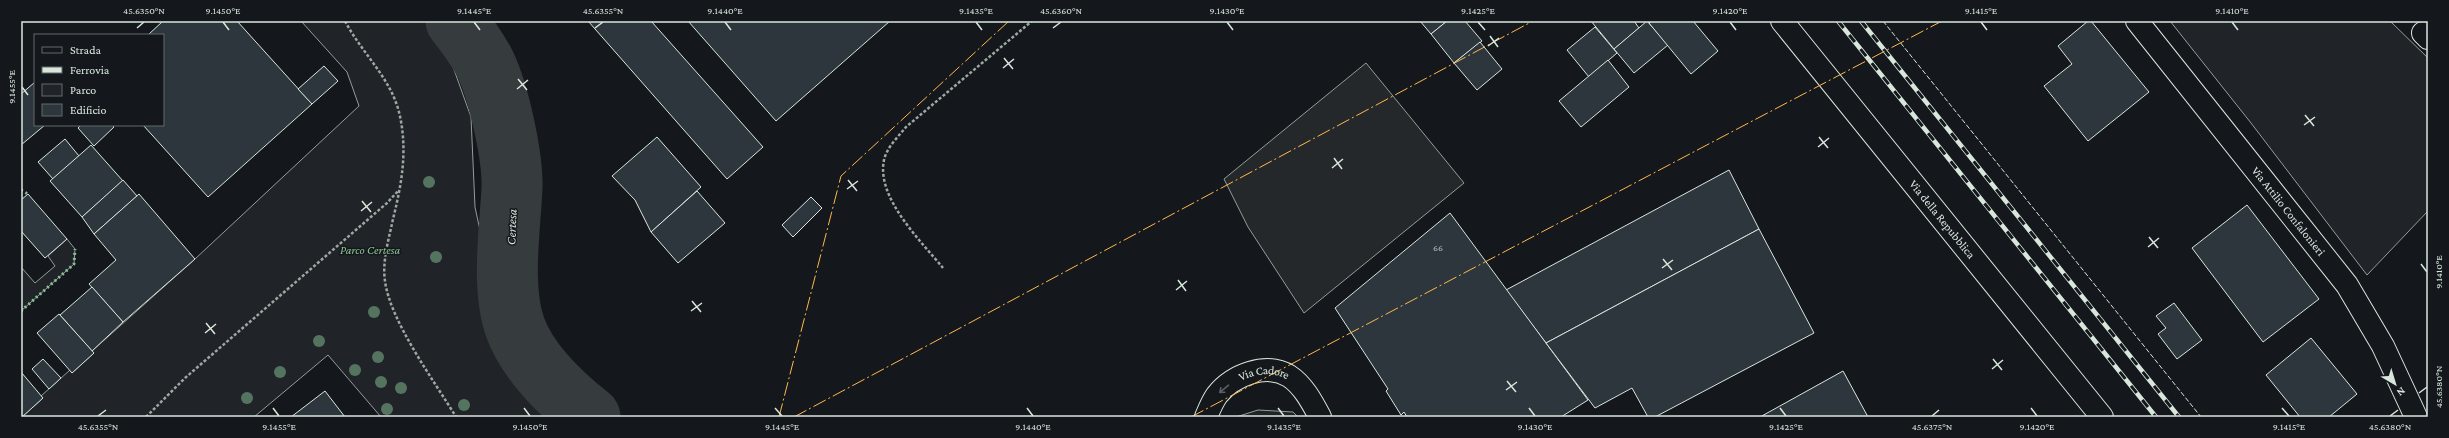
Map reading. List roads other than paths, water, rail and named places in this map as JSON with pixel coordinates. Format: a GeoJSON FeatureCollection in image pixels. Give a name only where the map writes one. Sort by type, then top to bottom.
{"type":"FeatureCollection","features":[{"type":"Feature","properties":{"kind":"street","name":"Via della Repubblica"},"geometry":{"type":"LineString","coordinates":[[1782,21],[2102,417]]}},
{"type":"Feature","properties":{"kind":"street","name":"Via Attilio Confalonieri"},"geometry":{"type":"LineString","coordinates":[[2137,21],[2347,285],[2384,346],[2416,417]]}},
{"type":"Feature","properties":{"kind":"street","name":"Via Cadore"},"geometry":{"type":"LineString","coordinates":[[1206,417],[1218,394],[1227,386],[1250,373],[1271,370],[1281,373],[1297,383],[1320,417]]}},
{"type":"Feature","properties":{"kind":"waterway","name":"Certesa"},"geometry":{"type":"LineString","coordinates":[[456,21],[486,66],[496,93],[508,143],[512,188],[507,277],[508,294],[515,327],[528,353],[546,377],[590,417]]}},
{"type":"Feature","properties":{"kind":"railway"},"geometry":{"type":"LineString","coordinates":[[1838,21],[2156,417]]}},
{"type":"Feature","properties":{"kind":"railway"},"geometry":{"type":"LineString","coordinates":[[1861,21],[2179,417]]}},
{"type":"Feature","properties":{"kind":"park label","name":"Parco Certesa"},"geometry":{"type":"Point","coordinates":[370,250]}}]}
